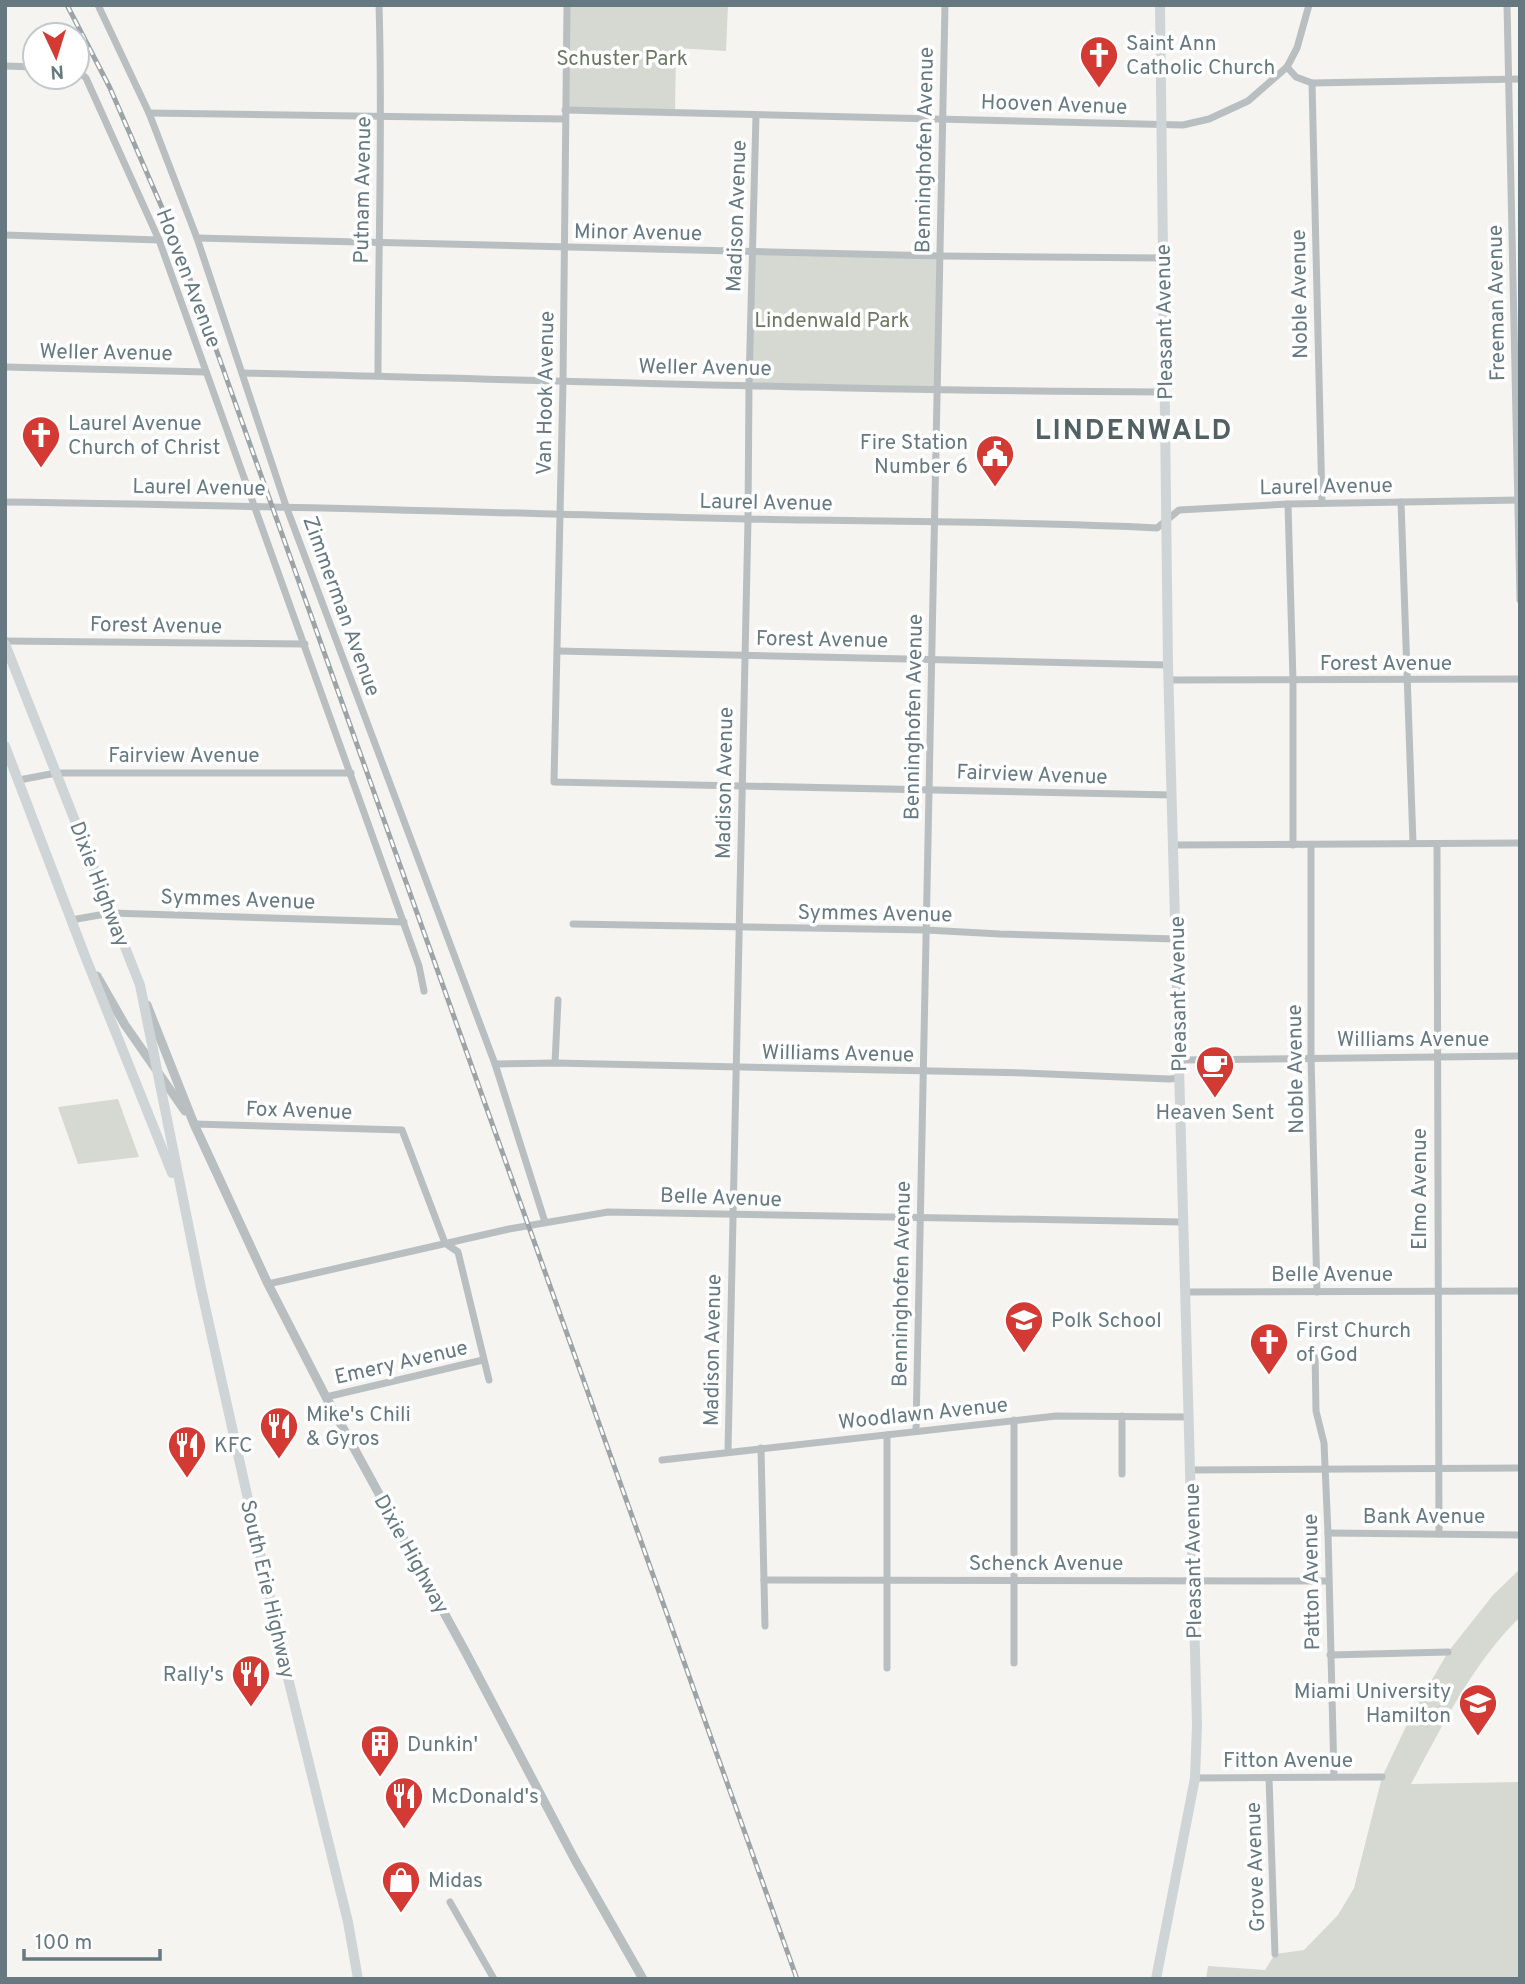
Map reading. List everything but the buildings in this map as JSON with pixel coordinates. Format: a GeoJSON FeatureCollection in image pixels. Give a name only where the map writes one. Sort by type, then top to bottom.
{"type":"FeatureCollection","features":[{"type":"Feature","properties":{"kind":"main road","name":"Pleasant Avenue"},"geometry":{"type":"LineString","coordinates":[[1156,1979],[1195,1778],[1197,1725],[1182,1222],[1181,1060],[1168,665],[1160,5]]}},
{"type":"Feature","properties":{"kind":"main road","name":"Dixie Highway"},"geometry":{"type":"LineString","coordinates":[[5,642],[140,985]]}},
{"type":"Feature","properties":{"kind":"main road","name":"Dixie Highway"},"geometry":{"type":"LineString","coordinates":[[5,746],[85,956]]}},
{"type":"Feature","properties":{"kind":"main road","name":"South Erie Highway"},"geometry":{"type":"LineString","coordinates":[[85,956],[182,1198]]}},
{"type":"Feature","properties":{"kind":"main road","name":"South Erie Highway"},"geometry":{"type":"LineString","coordinates":[[140,985],[182,1198],[286,1671],[348,1922],[358,1979]]}},
{"type":"Feature","properties":{"kind":"street","name":"Zimmerman Avenue"},"geometry":{"type":"LineString","coordinates":[[98,5],[149,113],[197,238],[286,506],[495,1065],[545,1222]]}},
{"type":"Feature","properties":{"kind":"street","name":"Putnam Avenue"},"geometry":{"type":"LineString","coordinates":[[378,376],[382,117],[379,5]]}},
{"type":"Feature","properties":{"kind":"street","name":"Van Hook Avenue"},"geometry":{"type":"LineString","coordinates":[[554,782],[564,382],[567,5]]}},
{"type":"Feature","properties":{"kind":"street","name":"Benninghofen Avenue"},"geometry":{"type":"LineString","coordinates":[[916,1430],[945,5]]}},
{"type":"Feature","properties":{"kind":"street"},"geometry":{"type":"LineString","coordinates":[[1309,5],[1297,48],[1287,67],[1296,77],[1312,83],[1520,79]]}},
{"type":"Feature","properties":{"kind":"street","name":"Freeman Avenue"},"geometry":{"type":"LineString","coordinates":[[1507,5],[1520,600]]}},
{"type":"Feature","properties":{"kind":"street","name":"Hooven Avenue"},"geometry":{"type":"LineString","coordinates":[[565,110],[1183,125],[1209,119],[1248,101],[1287,67]]}},
{"type":"Feature","properties":{"kind":"street","name":"Noble Avenue"},"geometry":{"type":"LineString","coordinates":[[1312,83],[1322,503]]}},
{"type":"Feature","properties":{"kind":"street","name":"Hooven Avenue"},"geometry":{"type":"LineString","coordinates":[[91,89],[159,240],[255,505]]}},
{"type":"Feature","properties":{"kind":"street"},"geometry":{"type":"LineString","coordinates":[[149,113],[565,119]]}},
{"type":"Feature","properties":{"kind":"street","name":"Madison Avenue"},"geometry":{"type":"LineString","coordinates":[[728,1451],[756,115]]}},
{"type":"Feature","properties":{"kind":"street"},"geometry":{"type":"LineString","coordinates":[[5,235],[159,240]]}},
{"type":"Feature","properties":{"kind":"street","name":"Minor Avenue"},"geometry":{"type":"LineString","coordinates":[[197,238],[940,256],[1163,258]]}},
{"type":"Feature","properties":{"kind":"street","name":"Weller Avenue"},"geometry":{"type":"LineString","coordinates":[[5,367],[206,372]]}},
{"type":"Feature","properties":{"kind":"street","name":"Weller Avenue"},"geometry":{"type":"LineString","coordinates":[[243,373],[749,384],[937,391],[1165,392]]}},
{"type":"Feature","properties":{"kind":"street","name":"Laurel Avenue"},"geometry":{"type":"LineString","coordinates":[[5,502],[255,505],[1157,528],[1179,510],[1322,503],[1519,500]]}},
{"type":"Feature","properties":{"kind":"street"},"geometry":{"type":"LineString","coordinates":[[1401,502],[1413,843]]}},
{"type":"Feature","properties":{"kind":"street"},"geometry":{"type":"LineString","coordinates":[[1288,504],[1293,681],[1293,845]]}},
{"type":"Feature","properties":{"kind":"street"},"geometry":{"type":"LineString","coordinates":[[255,505],[404,922],[419,966],[424,991]]}},
{"type":"Feature","properties":{"kind":"street","name":"Forest Avenue"},"geometry":{"type":"LineString","coordinates":[[5,642],[305,644]]}},
{"type":"Feature","properties":{"kind":"street","name":"Forest Avenue"},"geometry":{"type":"LineString","coordinates":[[558,651],[1168,665]]}},
{"type":"Feature","properties":{"kind":"street","name":"Forest Avenue"},"geometry":{"type":"LineString","coordinates":[[1169,680],[1520,679]]}},
{"type":"Feature","properties":{"kind":"street","name":"Fairview Avenue"},"geometry":{"type":"LineString","coordinates":[[19,780],[56,773],[351,773]]}},
{"type":"Feature","properties":{"kind":"street","name":"Fairview Avenue"},"geometry":{"type":"LineString","coordinates":[[554,782],[1172,795]]}},
{"type":"Feature","properties":{"kind":"street"},"geometry":{"type":"LineString","coordinates":[[1175,845],[1520,843]]}},
{"type":"Feature","properties":{"kind":"street","name":"Elmo Avenue"},"geometry":{"type":"LineString","coordinates":[[1437,844],[1439,1534]]}},
{"type":"Feature","properties":{"kind":"street","name":"Noble Avenue"},"geometry":{"type":"LineString","coordinates":[[1311,845],[1311,1057],[1317,1292]]}},
{"type":"Feature","properties":{"kind":"street","name":"Symmes Avenue"},"geometry":{"type":"LineString","coordinates":[[71,920],[111,913],[404,922]]}},
{"type":"Feature","properties":{"kind":"street","name":"Symmes Avenue"},"geometry":{"type":"LineString","coordinates":[[573,924],[926,930],[1176,939]]}},
{"type":"Feature","properties":{"kind":"street","name":"Dixie Highway"},"geometry":{"type":"LineString","coordinates":[[85,956],[125,1025],[194,1124]]}},
{"type":"Feature","properties":{"kind":"street","name":"Dixie Highway"},"geometry":{"type":"LineString","coordinates":[[140,985],[194,1124],[268,1284],[326,1397],[640,1978]]}},
{"type":"Feature","properties":{"kind":"street"},"geometry":{"type":"LineString","coordinates":[[555,1063],[558,1000]]}},
{"type":"Feature","properties":{"kind":"street","name":"Williams Avenue"},"geometry":{"type":"LineString","coordinates":[[1181,1060],[1520,1056]]}},
{"type":"Feature","properties":{"kind":"street","name":"Williams Avenue"},"geometry":{"type":"LineString","coordinates":[[495,1065],[555,1063],[1180,1078]]}},
{"type":"Feature","properties":{"kind":"street","name":"Fox Avenue"},"geometry":{"type":"LineString","coordinates":[[194,1124],[402,1130],[445,1243]]}},
{"type":"Feature","properties":{"kind":"street","name":"Belle Avenue"},"geometry":{"type":"LineString","coordinates":[[268,1284],[445,1243],[608,1212],[1182,1222]]}},
{"type":"Feature","properties":{"kind":"street"},"geometry":{"type":"LineString","coordinates":[[445,1243],[458,1252],[489,1380]]}},
{"type":"Feature","properties":{"kind":"street","name":"Belle Avenue"},"geometry":{"type":"LineString","coordinates":[[1186,1292],[1520,1292]]}},
{"type":"Feature","properties":{"kind":"street"},"geometry":{"type":"LineString","coordinates":[[1315,1352],[1317,1411],[1324,1443],[1325,1469]]}},
{"type":"Feature","properties":{"kind":"street","name":"Emery Avenue"},"geometry":{"type":"LineString","coordinates":[[326,1397],[483,1360]]}},
{"type":"Feature","properties":{"kind":"street","name":"Woodlawn Avenue"},"geometry":{"type":"LineString","coordinates":[[662,1460],[1056,1416],[1189,1417]]}},
{"type":"Feature","properties":{"kind":"street"},"geometry":{"type":"LineString","coordinates":[[1122,1416],[1122,1474]]}},
{"type":"Feature","properties":{"kind":"street"},"geometry":{"type":"LineString","coordinates":[[1014,1420],[1014,1662]]}},
{"type":"Feature","properties":{"kind":"street"},"geometry":{"type":"LineString","coordinates":[[887,1435],[887,1668]]}},
{"type":"Feature","properties":{"kind":"street"},"geometry":{"type":"LineString","coordinates":[[761,1448],[765,1626]]}},
{"type":"Feature","properties":{"kind":"street"},"geometry":{"type":"LineString","coordinates":[[1190,1470],[1520,1468]]}},
{"type":"Feature","properties":{"kind":"street","name":"Patton Avenue"},"geometry":{"type":"LineString","coordinates":[[1325,1469],[1334,1777]]}},
{"type":"Feature","properties":{"kind":"street","name":"Bank Avenue"},"geometry":{"type":"LineString","coordinates":[[1328,1533],[1520,1535]]}},
{"type":"Feature","properties":{"kind":"street","name":"Schenck Avenue"},"geometry":{"type":"LineString","coordinates":[[764,1580],[1328,1581]]}},
{"type":"Feature","properties":{"kind":"street"},"geometry":{"type":"LineString","coordinates":[[1331,1655],[1448,1652]]}},
{"type":"Feature","properties":{"kind":"street","name":"Fitton Avenue"},"geometry":{"type":"LineString","coordinates":[[1195,1778],[1381,1777]]}},
{"type":"Feature","properties":{"kind":"street","name":"Grove Avenue"},"geometry":{"type":"LineString","coordinates":[[1269,1778],[1275,1954]]}},
{"type":"Feature","properties":{"kind":"street"},"geometry":{"type":"LineString","coordinates":[[450,1902],[494,1979]]}},
{"type":"Feature","properties":{"kind":"green space","name":"Schuster Park"},"geometry":{"type":"Polygon","coordinates":[[[567,5],[728,5],[726,51],[676,48],[675,113],[565,110],[567,5]]]}},
{"type":"Feature","properties":{"kind":"green space","name":"Lindenwald Park"},"geometry":{"type":"Polygon","coordinates":[[[753,251],[940,256],[937,391],[749,384],[753,251]]]}},
{"type":"Feature","properties":{"kind":"green space"},"geometry":{"type":"Polygon","coordinates":[[[118,1099],[139,1157],[78,1164],[58,1107],[118,1099]]]}},
{"type":"Feature","properties":{"kind":"green space"},"geometry":{"type":"Polygon","coordinates":[[[1520,1569],[1520,1617],[1473,1675],[1411,1784],[1520,1782],[1520,1979],[1206,1979],[1208,1966],[1265,1970],[1275,1954],[1304,1950],[1338,1915],[1354,1888],[1382,1777],[1411,1716],[1448,1652],[1493,1595],[1520,1569]]]}},
{"type":"Feature","properties":{"kind":"railway"},"geometry":{"type":"LineString","coordinates":[[67,5],[110,88],[173,233],[216,349],[797,1979]]}},
{"type":"Feature","properties":{"kind":"place","name":"Saint Ann Catholic Church"},"geometry":{"type":"Point","coordinates":[1099,89]}},
{"type":"Feature","properties":{"kind":"place","name":"Laurel Avenue Church of Christ"},"geometry":{"type":"Point","coordinates":[41,469]}},
{"type":"Feature","properties":{"kind":"place","name":"Fire Station Number 6"},"geometry":{"type":"Point","coordinates":[995,488]}},
{"type":"Feature","properties":{"kind":"place","name":"Heaven Sent"},"geometry":{"type":"Point","coordinates":[1215,1099]}},
{"type":"Feature","properties":{"kind":"place","name":"Polk School"},"geometry":{"type":"Point","coordinates":[1024,1354]}},
{"type":"Feature","properties":{"kind":"place","name":"First Church of God"},"geometry":{"type":"Point","coordinates":[1269,1376]}},
{"type":"Feature","properties":{"kind":"place","name":"Mike's Chili & Gyros"},"geometry":{"type":"Point","coordinates":[279,1460]}},
{"type":"Feature","properties":{"kind":"place","name":"KFC"},"geometry":{"type":"Point","coordinates":[187,1479]}},
{"type":"Feature","properties":{"kind":"place","name":"Rally's"},"geometry":{"type":"Point","coordinates":[251,1708]}},
{"type":"Feature","properties":{"kind":"place","name":"Miami University Hamilton"},"geometry":{"type":"Point","coordinates":[1478,1737]}},
{"type":"Feature","properties":{"kind":"place","name":"Dunkin'"},"geometry":{"type":"Point","coordinates":[380,1778]}},
{"type":"Feature","properties":{"kind":"place","name":"McDonald's"},"geometry":{"type":"Point","coordinates":[404,1830]}},
{"type":"Feature","properties":{"kind":"place","name":"Midas"},"geometry":{"type":"Point","coordinates":[401,1914]}},
{"type":"Feature","properties":{"kind":"district","name":"LINDENWALD"},"geometry":{"type":"Point","coordinates":[1134,429]}}]}
